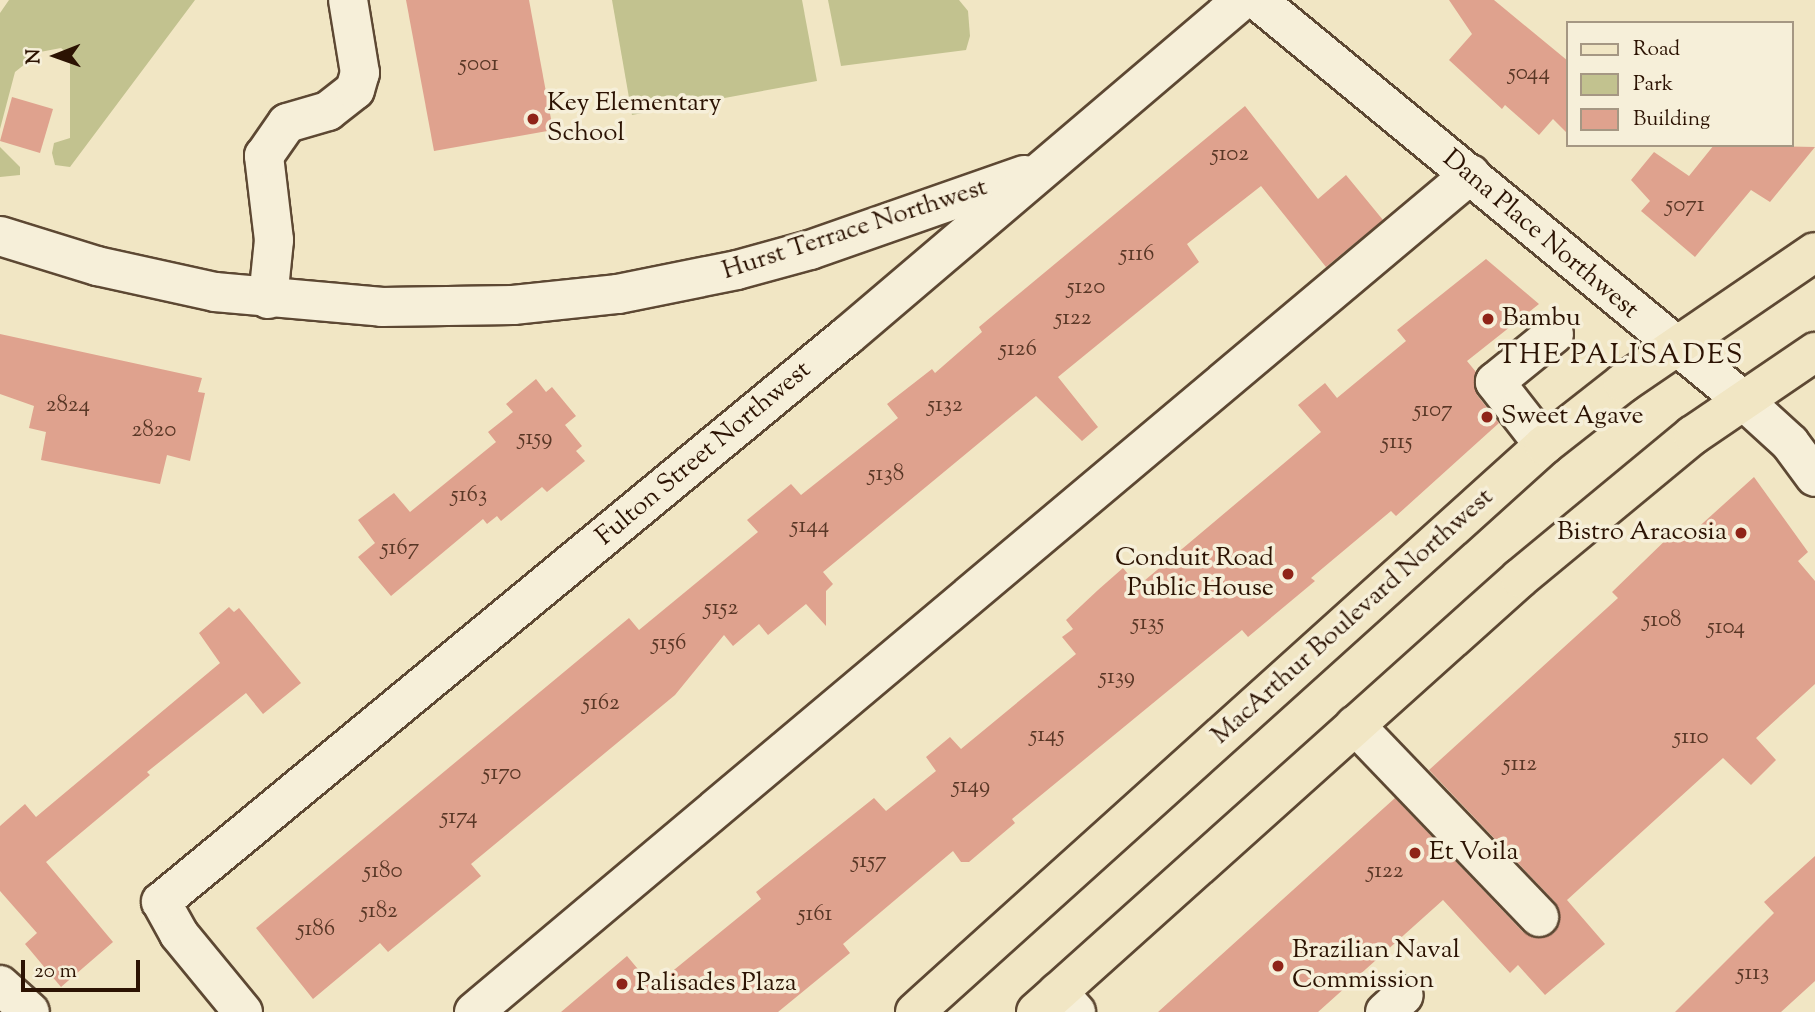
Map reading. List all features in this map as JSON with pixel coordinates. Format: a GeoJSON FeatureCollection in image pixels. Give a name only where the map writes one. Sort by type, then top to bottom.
{"type":"FeatureCollection","features":[{"type":"Feature","properties":{"kind":"main road","name":"MacArthur Boulevard Northwest"},"geometry":{"type":"LineString","coordinates":[[915,1012],[1544,445],[1676,347],[1815,252]]}},
{"type":"Feature","properties":{"kind":"main road"},"geometry":{"type":"LineString","coordinates":[[1057,1005],[1355,725],[1600,510],[1693,435],[1815,352]]}},
{"type":"Feature","properties":{"kind":"street"},"geometry":{"type":"LineString","coordinates":[[268,299],[274,240],[264,156],[287,123],[336,107],[355,90],[360,73],[348,0]]}},
{"type":"Feature","properties":{"kind":"street","name":"Fulton Street Northwest"},"geometry":{"type":"LineString","coordinates":[[243,1012],[179,934],[162,902],[1046,167],[1242,0]]}},
{"type":"Feature","properties":{"kind":"street","name":"Dana Place Northwest"},"geometry":{"type":"LineString","coordinates":[[1258,0],[1744,401],[1790,443],[1815,477]]}},
{"type":"Feature","properties":{"kind":"street","name":"Hurst Terrace Northwest"},"geometry":{"type":"LineString","coordinates":[[0,236],[147,279],[268,299],[383,307],[487,307],[642,290],[810,250],[1046,167]]}},
{"type":"Feature","properties":{"kind":"street"},"geometry":{"type":"LineString","coordinates":[[474,1012],[1471,174]]}},
{"type":"Feature","properties":{"kind":"street"},"geometry":{"type":"LineString","coordinates":[[1544,445],[1496,382],[1554,334]]}},
{"type":"Feature","properties":{"kind":"street"},"geometry":{"type":"LineString","coordinates":[[1355,725],[1539,917]]}},
{"type":"Feature","properties":{"kind":"street"},"geometry":{"type":"LineString","coordinates":[[0,985],[30,1012]]}},
{"type":"Feature","properties":{"kind":"green space"},"geometry":{"type":"Polygon","coordinates":[[[9,0],[195,0],[70,167],[55,165],[52,153],[54,143],[70,138],[70,55],[61,48],[40,52],[15,72],[0,129],[0,13],[9,0]]]}},
{"type":"Feature","properties":{"kind":"green space"},"geometry":{"type":"Polygon","coordinates":[[[612,0],[802,0],[817,81],[632,115],[612,0]]]}},
{"type":"Feature","properties":{"kind":"green space"},"geometry":{"type":"Polygon","coordinates":[[[828,0],[959,0],[968,11],[970,36],[966,50],[841,66],[828,0]]]}},
{"type":"Feature","properties":{"kind":"green space"},"geometry":{"type":"Polygon","coordinates":[[[0,147],[20,167],[20,175],[0,177],[0,147]]]}},
{"type":"Feature","properties":{"kind":"building"},"geometry":{"type":"Polygon","coordinates":[[[406,0],[529,0],[553,130],[434,151],[406,0]]]}},
{"type":"Feature","properties":{"kind":"building"},"geometry":{"type":"Polygon","coordinates":[[[1449,0],[1494,0],[1566,59],[1566,132],[1553,119],[1539,135],[1505,105],[1502,109],[1449,60],[1472,34],[1449,0]]]}},
{"type":"Feature","properties":{"kind":"building"},"geometry":{"type":"Polygon","coordinates":[[[12,97],[53,109],[40,153],[0,141],[12,97]]]}},
{"type":"Feature","properties":{"kind":"building"},"geometry":{"type":"Polygon","coordinates":[[[1245,106],[1318,199],[1346,175],[1383,220],[1326,267],[1261,186],[1187,244],[1199,262],[1058,377],[1098,427],[1082,441],[1036,396],[823,572],[833,584],[826,591],[826,626],[806,604],[768,635],[759,624],[733,646],[724,635],[675,695],[471,864],[481,876],[388,952],[380,943],[313,999],[256,928],[629,618],[639,630],[758,532],[747,520],[791,484],[801,495],[898,418],[887,404],[932,369],[935,373],[982,332],[979,327],[1245,106]]]}},
{"type":"Feature","properties":{"kind":"building"},"geometry":{"type":"Polygon","coordinates":[[[1712,147],[1815,147],[1770,202],[1751,190],[1695,257],[1641,211],[1650,201],[1631,180],[1654,152],[1689,176],[1712,147]]]}},
{"type":"Feature","properties":{"kind":"building"},"geometry":{"type":"Polygon","coordinates":[[[1486,259],[1539,304],[1467,361],[1476,372],[1477,395],[1499,423],[1396,516],[1391,511],[1311,578],[1315,581],[1248,637],[1242,630],[1012,819],[1015,823],[969,862],[961,862],[953,851],[843,944],[850,953],[778,1012],[561,1012],[627,956],[653,987],[761,899],[756,892],[874,798],[886,811],[936,771],[926,757],[950,737],[961,749],[1076,654],[1062,637],[1073,629],[1066,620],[1098,590],[1123,568],[1138,586],[1321,432],[1298,405],[1325,383],[1337,398],[1406,341],[1397,330],[1486,259]]]}},
{"type":"Feature","properties":{"kind":"building"},"geometry":{"type":"Polygon","coordinates":[[[0,334],[202,378],[198,392],[205,393],[190,461],[167,455],[160,484],[41,460],[46,432],[29,428],[34,406],[0,394],[0,334]]]}},
{"type":"Feature","properties":{"kind":"building"},"geometry":{"type":"Polygon","coordinates":[[[536,379],[546,392],[552,387],[576,416],[565,425],[582,446],[576,451],[585,461],[547,492],[542,487],[501,521],[497,516],[487,524],[483,519],[391,596],[358,557],[375,543],[358,520],[394,493],[410,512],[496,442],[488,432],[513,412],[506,404],[536,379]]]}},
{"type":"Feature","properties":{"kind":"building"},"geometry":{"type":"Polygon","coordinates":[[[1754,477],[1808,552],[1798,561],[1815,581],[1815,684],[1756,738],[1776,760],[1751,785],[1723,758],[1567,900],[1605,944],[1545,995],[1518,965],[1510,973],[1443,900],[1318,1012],[1158,1012],[1395,798],[1523,932],[1534,938],[1554,933],[1560,922],[1555,902],[1429,770],[1618,598],[1612,592],[1674,532],[1683,541],[1754,477]]]}},
{"type":"Feature","properties":{"kind":"building"},"geometry":{"type":"Polygon","coordinates":[[[229,607],[234,612],[239,608],[301,683],[263,714],[246,693],[147,772],[150,775],[46,862],[113,942],[61,987],[25,944],[37,933],[0,891],[0,826],[25,804],[36,817],[220,663],[199,633],[229,607]]]}},
{"type":"Feature","properties":{"kind":"building"},"geometry":{"type":"Polygon","coordinates":[[[1815,856],[1815,981],[1781,1012],[1675,1012],[1774,913],[1764,902],[1815,856]]]}},
{"type":"Feature","properties":{"kind":"place","name":"Key Elementary School"},"geometry":{"type":"Point","coordinates":[533,119]}},
{"type":"Feature","properties":{"kind":"place","name":"Bambu"},"geometry":{"type":"Point","coordinates":[1488,319]}},
{"type":"Feature","properties":{"kind":"place","name":"Sweet Agave"},"geometry":{"type":"Point","coordinates":[1487,417]}},
{"type":"Feature","properties":{"kind":"place","name":"Bistro Aracosia"},"geometry":{"type":"Point","coordinates":[1741,533]}},
{"type":"Feature","properties":{"kind":"place","name":"Conduit Road Public House"},"geometry":{"type":"Point","coordinates":[1288,574]}},
{"type":"Feature","properties":{"kind":"place","name":"Et Voila"},"geometry":{"type":"Point","coordinates":[1415,853]}},
{"type":"Feature","properties":{"kind":"place","name":"Brazilian Naval Commission"},"geometry":{"type":"Point","coordinates":[1278,966]}},
{"type":"Feature","properties":{"kind":"place","name":"Palisades Plaza"},"geometry":{"type":"Point","coordinates":[622,984]}},
{"type":"Feature","properties":{"kind":"district","name":"THE PALISADES"},"geometry":{"type":"Point","coordinates":[1621,356]}}]}
